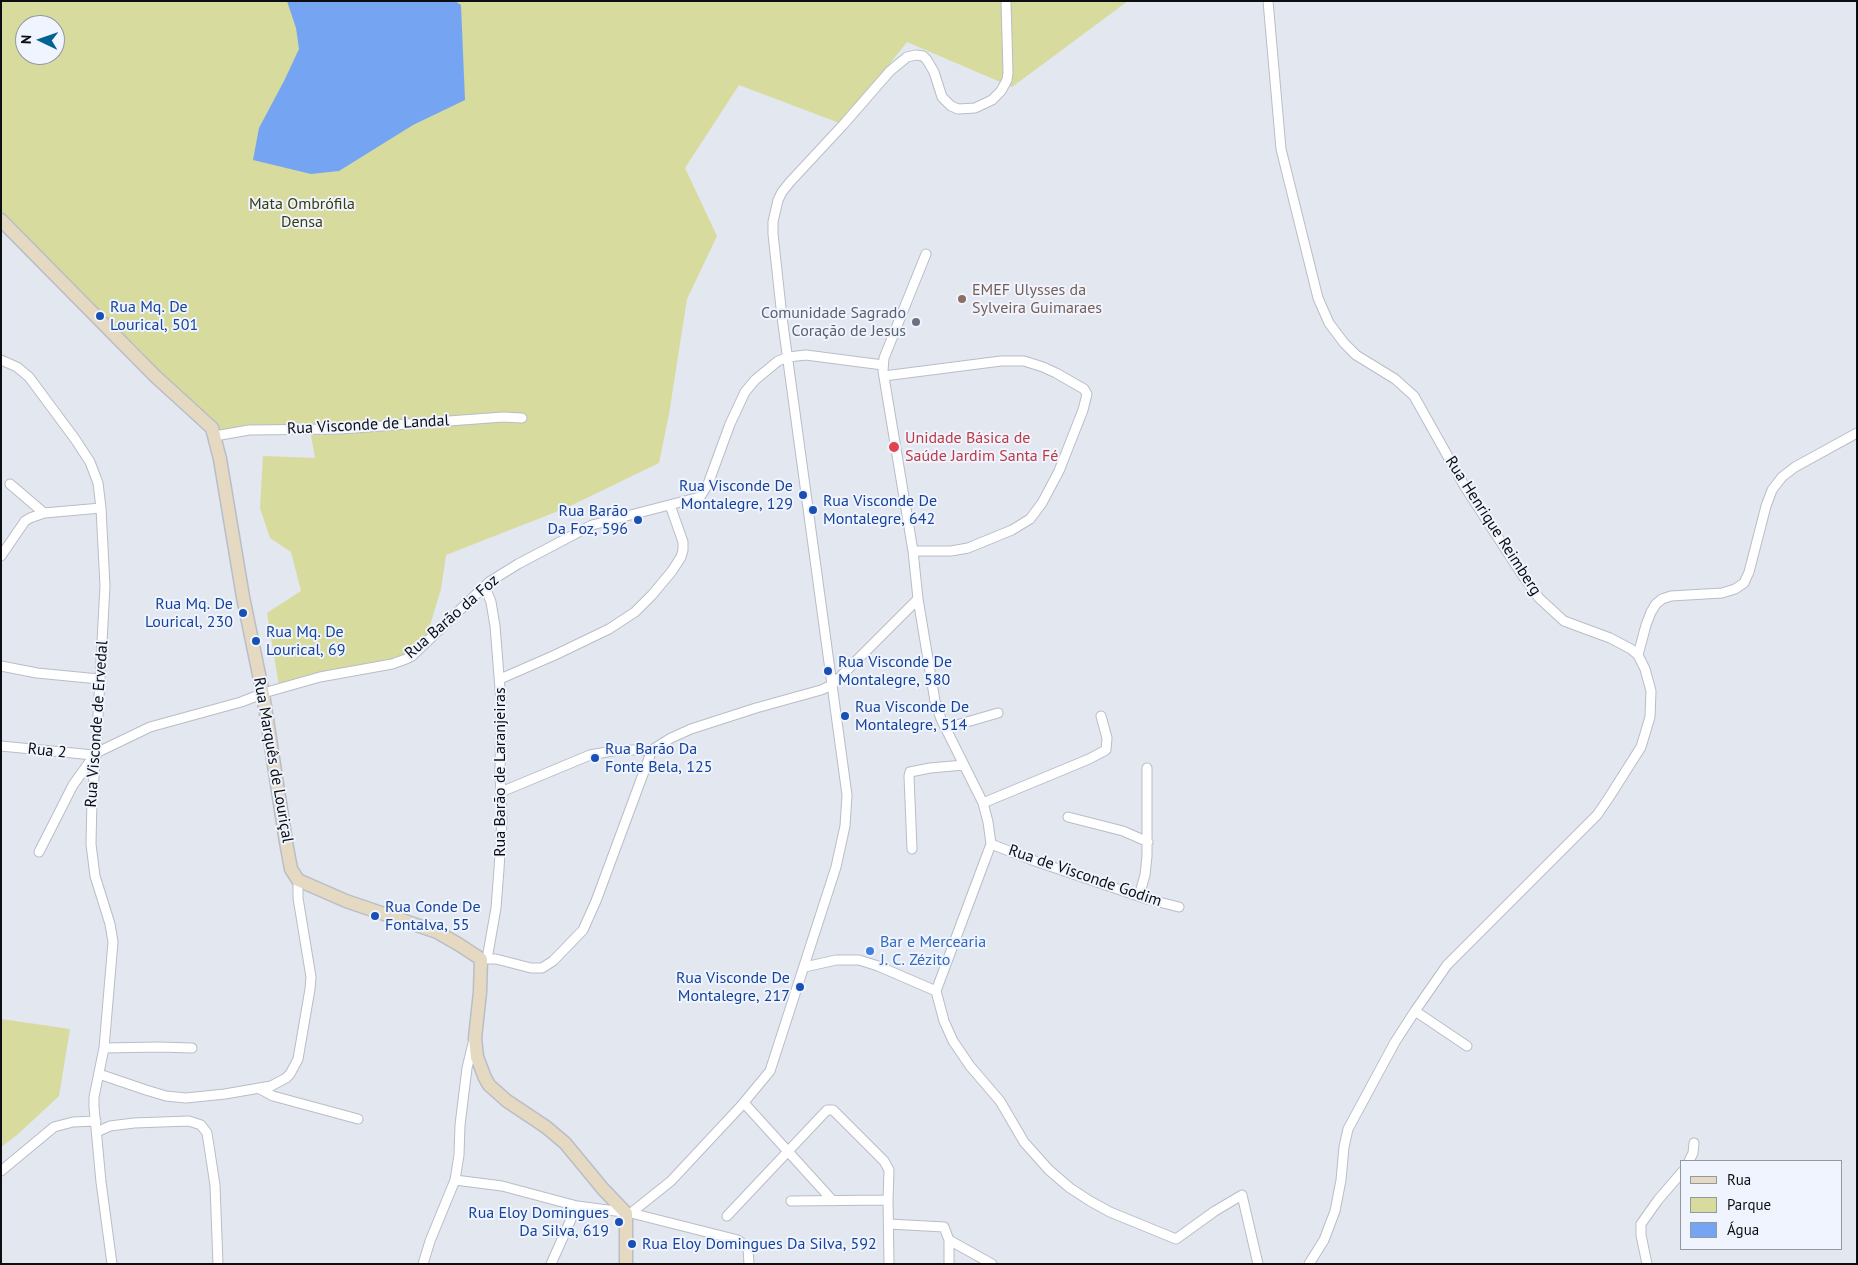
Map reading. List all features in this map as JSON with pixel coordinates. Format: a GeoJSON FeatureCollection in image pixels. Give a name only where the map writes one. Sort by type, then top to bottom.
{"type":"FeatureCollection","features":[{"type":"Feature","properties":{"kind":"main road","name":"Rua Marquês de Louriçal"},"geometry":{"type":"LineString","coordinates":[[1,220],[155,376],[212,428],[227,497],[243,598],[263,694],[291,869],[298,880]]}},
{"type":"Feature","properties":{"kind":"main road"},"geometry":{"type":"LineString","coordinates":[[298,880],[346,901],[437,932],[484,959]]}},
{"type":"Feature","properties":{"kind":"main road","name":"Rua Barão de Laranjeiras"},"geometry":{"type":"LineString","coordinates":[[475,1038],[484,959]]}},
{"type":"Feature","properties":{"kind":"main road"},"geometry":{"type":"LineString","coordinates":[[475,1038],[479,1062],[489,1085],[507,1101],[546,1127],[565,1143],[603,1189],[629,1213],[626,1264]]}},
{"type":"Feature","properties":{"kind":"street"},"geometry":{"type":"LineString","coordinates":[[629,1213],[670,1181],[744,1103],[770,1071],[836,867],[847,812],[847,795],[788,357],[774,234],[773,222],[778,200],[790,182],[903,59],[916,55],[923,56],[934,72],[942,97],[951,106],[964,109],[975,108],[984,104],[1001,91],[1007,80],[1008,66],[1006,1]]}},
{"type":"Feature","properties":{"kind":"street","name":"Rua Henrique Reimberg"},"geometry":{"type":"LineString","coordinates":[[1268,1],[1281,149],[1318,298],[1329,323],[1356,355],[1395,379],[1414,396],[1465,487],[1530,587],[1547,607],[1564,621],[1610,638],[1638,655]]}},
{"type":"Feature","properties":{"kind":"street"},"geometry":{"type":"LineString","coordinates":[[926,254],[882,365],[913,551],[918,599],[935,701],[946,728],[983,803],[991,844],[936,991],[944,1021],[953,1040],[970,1066],[1000,1102],[1024,1142],[1049,1170],[1070,1188],[1097,1205],[1176,1239],[1215,1211],[1242,1196],[1258,1264]]}},
{"type":"Feature","properties":{"kind":"street","name":"Rua Barão da Foz"},"geometry":{"type":"LineString","coordinates":[[39,852],[73,785],[95,754],[115,742],[150,727],[241,702],[320,676],[392,664],[406,659],[412,656],[485,587],[518,564],[592,525],[700,497],[708,484],[745,392],[766,370],[778,361],[788,357],[806,355],[882,365]]}},
{"type":"Feature","properties":{"kind":"street","name":"Rua Visconde de Ervedal"},"geometry":{"type":"LineString","coordinates":[[1,360],[29,377],[75,439],[95,473],[101,508],[104,586],[92,800],[91,851],[95,876],[110,924],[113,942],[104,1048],[94,1097],[100,1182],[112,1264]]}},
{"type":"Feature","properties":{"kind":"street"},"geometry":{"type":"LineString","coordinates":[[884,376],[1001,361],[1024,361],[1056,373],[1084,390],[1087,394],[1083,410],[1059,471],[1042,503],[1030,518],[1012,530],[968,548],[951,551],[913,551]]}},
{"type":"Feature","properties":{"kind":"street","name":"Rua Visconde de Landal"},"geometry":{"type":"LineString","coordinates":[[215,436],[249,430],[340,428],[503,417],[522,418]]}},
{"type":"Feature","properties":{"kind":"street"},"geometry":{"type":"LineString","coordinates":[[1309,1264],[1324,1240],[1335,1211],[1348,1129],[1385,1060],[1415,1011],[1448,965],[1597,815],[1617,787],[1641,747],[1650,717],[1651,691],[1645,669],[1638,655],[1651,612],[1656,604],[1662,599],[1671,596],[1722,593],[1735,589],[1744,583],[1749,572],[1772,490],[1782,477],[1795,467],[1857,433]]}},
{"type":"Feature","properties":{"kind":"street"},"geometry":{"type":"LineString","coordinates":[[10,484],[44,513]]}},
{"type":"Feature","properties":{"kind":"street"},"geometry":{"type":"LineString","coordinates":[[500,679],[580,644],[623,621],[647,600],[672,571],[680,558],[683,545],[670,505]]}},
{"type":"Feature","properties":{"kind":"street"},"geometry":{"type":"LineString","coordinates":[[1,556],[25,522],[30,518],[44,513],[101,508]]}},
{"type":"Feature","properties":{"kind":"street","name":"Rua Barão de Laranjeiras"},"geometry":{"type":"LineString","coordinates":[[484,959],[496,908],[502,792],[500,771],[500,679],[493,613],[485,587]]}},
{"type":"Feature","properties":{"kind":"street"},"geometry":{"type":"LineString","coordinates":[[502,792],[590,756],[618,750],[652,750],[671,738],[691,729],[832,686],[918,599]]}},
{"type":"Feature","properties":{"kind":"street"},"geometry":{"type":"LineString","coordinates":[[1,666],[99,679]]}},
{"type":"Feature","properties":{"kind":"street"},"geometry":{"type":"LineString","coordinates":[[946,728],[998,712]]}},
{"type":"Feature","properties":{"kind":"street"},"geometry":{"type":"LineString","coordinates":[[983,803],[1089,759],[1106,750],[1107,738],[1101,716]]}},
{"type":"Feature","properties":{"kind":"street"},"geometry":{"type":"LineString","coordinates":[[96,736],[106,741],[115,742]]}},
{"type":"Feature","properties":{"kind":"street","name":"Rua 2"},"geometry":{"type":"LineString","coordinates":[[1,746],[95,754]]}},
{"type":"Feature","properties":{"kind":"street"},"geometry":{"type":"LineString","coordinates":[[484,959],[511,962],[531,968],[542,968],[553,961],[583,930],[596,901],[652,750]]}},
{"type":"Feature","properties":{"kind":"street"},"geometry":{"type":"LineString","coordinates":[[912,849],[910,772],[964,765]]}},
{"type":"Feature","properties":{"kind":"street"},"geometry":{"type":"LineString","coordinates":[[1139,896],[1145,875],[1148,842],[1147,768]]}},
{"type":"Feature","properties":{"kind":"street"},"geometry":{"type":"LineString","coordinates":[[1068,817],[1123,831],[1148,842]]}},
{"type":"Feature","properties":{"kind":"street","name":"Rua de Visconde Godim"},"geometry":{"type":"LineString","coordinates":[[991,844],[1032,860],[1139,896],[1179,907]]}},
{"type":"Feature","properties":{"kind":"street"},"geometry":{"type":"LineString","coordinates":[[99,1074],[146,1090],[176,1097],[206,1096],[271,1086],[286,1078],[294,1066],[300,1049],[311,977],[298,898],[298,880]]}},
{"type":"Feature","properties":{"kind":"street"},"geometry":{"type":"LineString","coordinates":[[805,966],[836,960],[859,960],[878,966],[936,991]]}},
{"type":"Feature","properties":{"kind":"street"},"geometry":{"type":"LineString","coordinates":[[1415,1011],[1467,1046]]}},
{"type":"Feature","properties":{"kind":"street","name":"Rua Barão de Laranjeiras"},"geometry":{"type":"LineString","coordinates":[[424,1264],[430,1240],[455,1180],[467,1068],[470,1050],[475,1038]]}},
{"type":"Feature","properties":{"kind":"street"},"geometry":{"type":"LineString","coordinates":[[104,1048],[192,1048]]}},
{"type":"Feature","properties":{"kind":"street"},"geometry":{"type":"LineString","coordinates":[[258,1088],[273,1096],[358,1119]]}},
{"type":"Feature","properties":{"kind":"street"},"geometry":{"type":"LineString","coordinates":[[744,1103],[832,1201]]}},
{"type":"Feature","properties":{"kind":"street"},"geometry":{"type":"LineString","coordinates":[[727,1216],[827,1110],[833,1110],[884,1161],[888,1170],[889,1264]]}},
{"type":"Feature","properties":{"kind":"street"},"geometry":{"type":"LineString","coordinates":[[97,1132],[110,1126],[142,1122],[189,1120],[201,1125],[207,1133],[215,1186],[218,1264]]}},
{"type":"Feature","properties":{"kind":"street"},"geometry":{"type":"LineString","coordinates":[[1,1171],[54,1127],[73,1122],[96,1122]]}},
{"type":"Feature","properties":{"kind":"street"},"geometry":{"type":"LineString","coordinates":[[1690,1160],[1693,1153],[1694,1143]]}},
{"type":"Feature","properties":{"kind":"street"},"geometry":{"type":"LineString","coordinates":[[1647,1264],[1641,1236],[1641,1224],[1680,1174]]}},
{"type":"Feature","properties":{"kind":"street"},"geometry":{"type":"LineString","coordinates":[[455,1180],[502,1186],[577,1206],[629,1213],[738,1240],[748,1248],[749,1264]]}},
{"type":"Feature","properties":{"kind":"street"},"geometry":{"type":"LineString","coordinates":[[791,1201],[888,1200]]}},
{"type":"Feature","properties":{"kind":"street"},"geometry":{"type":"LineString","coordinates":[[550,1264],[577,1206]]}},
{"type":"Feature","properties":{"kind":"street"},"geometry":{"type":"LineString","coordinates":[[888,1224],[944,1226],[949,1240],[949,1264]]}},
{"type":"Feature","properties":{"kind":"street"},"geometry":{"type":"LineString","coordinates":[[949,1240],[992,1264]]}},
{"type":"Feature","properties":{"kind":"green space","name":"Mata Ombrófila Densa"},"geometry":{"type":"Polygon","coordinates":[[[1,1],[1128,1],[1012,87],[907,42],[842,124],[739,85],[685,168],[717,236],[687,299],[669,414],[659,463],[566,508],[446,555],[441,589],[425,642],[409,657],[279,686],[267,613],[301,591],[291,552],[270,538],[260,508],[263,456],[315,458],[311,435],[505,417],[211,430],[141,351],[1,220],[1,1]]]}},
{"type":"Feature","properties":{"kind":"green space"},"geometry":{"type":"Polygon","coordinates":[[[1,1019],[70,1029],[59,1096],[17,1135],[1,1147],[1,1019]]]}},
{"type":"Feature","properties":{"kind":"water"},"geometry":{"type":"Polygon","coordinates":[[[287,1],[455,1],[461,5],[465,100],[413,125],[339,171],[311,174],[253,160],[259,128],[299,49],[296,28],[287,1]]]}},
{"type":"Feature","properties":{"kind":"place","name":"EMEF Ulysses da Sylveira Guimaraes"},"geometry":{"type":"Point","coordinates":[962,299]}},
{"type":"Feature","properties":{"kind":"place","name":"Rua Mq. De Lourical, 501"},"geometry":{"type":"Point","coordinates":[100,316]}},
{"type":"Feature","properties":{"kind":"place","name":"Comunidade Sagrado Coração de Jesus"},"geometry":{"type":"Point","coordinates":[916,322]}},
{"type":"Feature","properties":{"kind":"place","name":"Unidade Básica de Saúde Jardim Santa Fé"},"geometry":{"type":"Point","coordinates":[894,447]}},
{"type":"Feature","properties":{"kind":"place","name":"Rua Visconde De Montalegre, 129"},"geometry":{"type":"Point","coordinates":[803,495]}},
{"type":"Feature","properties":{"kind":"place","name":"Rua Visconde De Montalegre, 642"},"geometry":{"type":"Point","coordinates":[813,510]}},
{"type":"Feature","properties":{"kind":"place","name":"Rua Barão Da Foz, 596"},"geometry":{"type":"Point","coordinates":[638,520]}},
{"type":"Feature","properties":{"kind":"place","name":"Rua Mq. De Lourical, 230"},"geometry":{"type":"Point","coordinates":[243,613]}},
{"type":"Feature","properties":{"kind":"place","name":"Rua Mq. De Lourical, 69"},"geometry":{"type":"Point","coordinates":[256,641]}},
{"type":"Feature","properties":{"kind":"place","name":"Rua Visconde De Montalegre, 580"},"geometry":{"type":"Point","coordinates":[828,671]}},
{"type":"Feature","properties":{"kind":"place","name":"Rua Visconde De Montalegre, 514"},"geometry":{"type":"Point","coordinates":[845,716]}},
{"type":"Feature","properties":{"kind":"place","name":"Rua Barão Da Fonte Bela, 125"},"geometry":{"type":"Point","coordinates":[595,758]}},
{"type":"Feature","properties":{"kind":"place","name":"Rua Conde De Fontalva, 55"},"geometry":{"type":"Point","coordinates":[375,916]}},
{"type":"Feature","properties":{"kind":"place","name":"Bar e Mercearia J. C. Zézito"},"geometry":{"type":"Point","coordinates":[870,951]}},
{"type":"Feature","properties":{"kind":"place","name":"Rua Visconde De Montalegre, 217"},"geometry":{"type":"Point","coordinates":[800,987]}},
{"type":"Feature","properties":{"kind":"place","name":"Rua Eloy Domingues Da Silva, 619"},"geometry":{"type":"Point","coordinates":[619,1222]}},
{"type":"Feature","properties":{"kind":"place","name":"Rua Eloy Domingues Da Silva, 592"},"geometry":{"type":"Point","coordinates":[632,1244]}}]}
